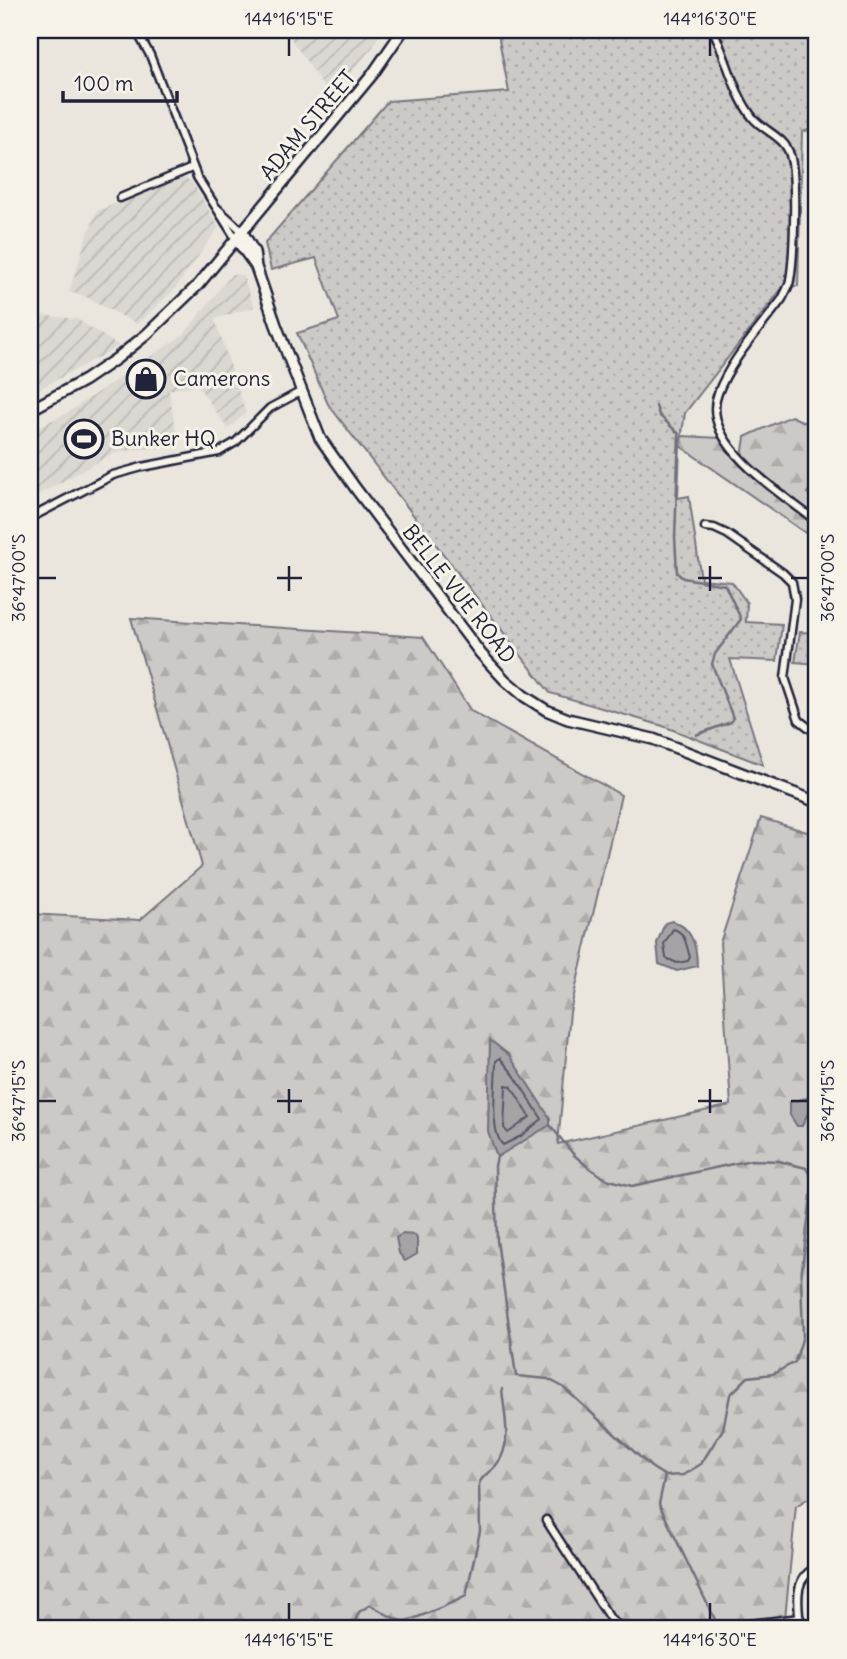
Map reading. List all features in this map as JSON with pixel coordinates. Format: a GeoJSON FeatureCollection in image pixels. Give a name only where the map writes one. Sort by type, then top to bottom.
{"type":"FeatureCollection","features":[{"type":"Feature","properties":{"kind":"street","name":"BELLE VUE ROAD"},"geometry":{"type":"LineString","coordinates":[[136,30],[150,55],[192,168],[216,207],[254,252],[256,267],[300,392],[320,438],[481,654],[505,680],[546,710],[568,719],[653,739],[817,802]]}},
{"type":"Feature","properties":{"kind":"street","name":"ADAM STREET"},"geometry":{"type":"LineString","coordinates":[[30,410],[85,380],[148,334],[198,285],[372,75],[403,30]]}},
{"type":"Feature","properties":{"kind":"street"},"geometry":{"type":"LineString","coordinates":[[713,30],[747,109],[763,127],[780,138],[790,154],[793,177],[792,246],[788,287],[727,374],[717,394],[714,411],[722,435],[736,454],[817,522]]}},
{"type":"Feature","properties":{"kind":"street"},"geometry":{"type":"LineString","coordinates":[[120,198],[192,168]]}},
{"type":"Feature","properties":{"kind":"street"},"geometry":{"type":"LineString","coordinates":[[30,518],[113,475],[219,452],[236,442],[270,408],[300,392]]}},
{"type":"Feature","properties":{"kind":"street"},"geometry":{"type":"LineString","coordinates":[[705,527],[714,527],[727,534],[792,582],[794,599],[785,678],[799,720],[817,734]]}},
{"type":"Feature","properties":{"kind":"street"},"geometry":{"type":"LineString","coordinates":[[546,1520],[611,1620],[623,1629]]}},
{"type":"Feature","properties":{"kind":"street"},"geometry":{"type":"LineString","coordinates":[[800,1629],[800,1583],[806,1574],[817,1567]]}},
{"type":"Feature","properties":{"kind":"street"},"geometry":{"type":"LineString","coordinates":[[708,1629],[800,1618]]}},
{"type":"Feature","properties":{"kind":"shaded area"},"geometry":{"type":"Polygon","coordinates":[[[285,30],[382,30],[373,47],[330,96],[285,30]]]}},
{"type":"Feature","properties":{"kind":"shaded area"},"geometry":{"type":"Polygon","coordinates":[[[182,176],[192,182],[219,227],[175,289],[137,324],[82,295],[69,292],[97,211],[182,176]]]}},
{"type":"Feature","properties":{"kind":"shaded area"},"geometry":{"type":"Polygon","coordinates":[[[232,274],[243,275],[254,307],[215,319],[246,413],[228,429],[198,386],[169,390],[178,445],[116,452],[30,499],[30,431],[67,413],[184,334],[232,274]]]}},
{"type":"Feature","properties":{"kind":"shaded area"},"geometry":{"type":"Polygon","coordinates":[[[30,314],[77,319],[119,346],[30,394],[30,314]]]}},
{"type":"Feature","properties":{"kind":"green space"},"geometry":{"type":"Polygon","coordinates":[[[503,30],[817,30],[817,128],[802,132],[798,286],[783,287],[685,413],[680,446],[678,498],[689,496],[701,579],[732,582],[747,603],[746,622],[782,624],[777,661],[730,659],[763,765],[663,726],[550,693],[328,404],[297,333],[339,320],[316,258],[271,270],[265,243],[388,101],[509,92],[499,39],[503,30]]]}},
{"type":"Feature","properties":{"kind":"green space"},"geometry":{"type":"Polygon","coordinates":[[[791,416],[817,428],[817,480],[807,493],[817,500],[817,518],[742,457],[745,437],[791,416]]]}},
{"type":"Feature","properties":{"kind":"green space"},"geometry":{"type":"Polygon","coordinates":[[[682,436],[720,438],[735,458],[817,526],[817,541],[680,446],[682,436]]]}},
{"type":"Feature","properties":{"kind":"green space"},"geometry":{"type":"Polygon","coordinates":[[[131,618],[423,637],[471,711],[621,795],[570,1012],[558,1144],[731,1105],[720,943],[761,818],[817,835],[817,1493],[796,1506],[784,1629],[30,1629],[30,914],[140,920],[202,866],[131,618]]]}},
{"type":"Feature","properties":{"kind":"green space"},"geometry":{"type":"Polygon","coordinates":[[[800,632],[817,633],[817,664],[795,662],[800,632]]]}},
{"type":"Feature","properties":{"kind":"water"},"geometry":{"type":"Polygon","coordinates":[[[672,921],[689,933],[696,952],[697,966],[677,971],[659,964],[657,943],[665,923],[672,921]]]}},
{"type":"Feature","properties":{"kind":"water"},"geometry":{"type":"Polygon","coordinates":[[[490,1040],[509,1055],[550,1118],[550,1125],[497,1157],[488,1131],[490,1040]]]}},
{"type":"Feature","properties":{"kind":"water"},"geometry":{"type":"Polygon","coordinates":[[[807,1098],[811,1107],[802,1126],[797,1126],[790,1115],[790,1102],[807,1098]]]}},
{"type":"Feature","properties":{"kind":"water"},"geometry":{"type":"Polygon","coordinates":[[[402,1234],[415,1235],[417,1239],[417,1254],[405,1261],[399,1253],[396,1238],[402,1234]]]}},
{"type":"Feature","properties":{"kind":"waterway"},"geometry":{"type":"LineString","coordinates":[[656,406],[659,415],[679,434],[675,537],[677,573],[683,578],[725,585],[741,619],[715,654],[712,664],[733,718],[731,722],[696,735]]}},
{"type":"Feature","properties":{"kind":"waterway"},"geometry":{"type":"LineString","coordinates":[[497,1157],[497,1240],[516,1376],[548,1379],[563,1387],[651,1467],[665,1476],[683,1475],[701,1464],[723,1429],[730,1395],[748,1377],[773,1374],[795,1362],[803,1336],[801,1278],[813,1180],[806,1168],[779,1161],[751,1160],[632,1186],[606,1179],[588,1167],[574,1155],[550,1125]]}},
{"type":"Feature","properties":{"kind":"waterway"},"geometry":{"type":"LineString","coordinates":[[352,1629],[359,1612],[370,1605],[405,1621],[466,1596],[480,1531],[479,1484],[497,1464],[505,1447],[502,1389]]}},
{"type":"Feature","properties":{"kind":"waterway"},"geometry":{"type":"LineString","coordinates":[[665,1476],[659,1504],[718,1626]]}},
{"type":"Feature","properties":{"kind":"place","name":"Camerons"},"geometry":{"type":"Point","coordinates":[146,379]}},
{"type":"Feature","properties":{"kind":"place","name":"Bunker HQ"},"geometry":{"type":"Point","coordinates":[84,439]}}]}
